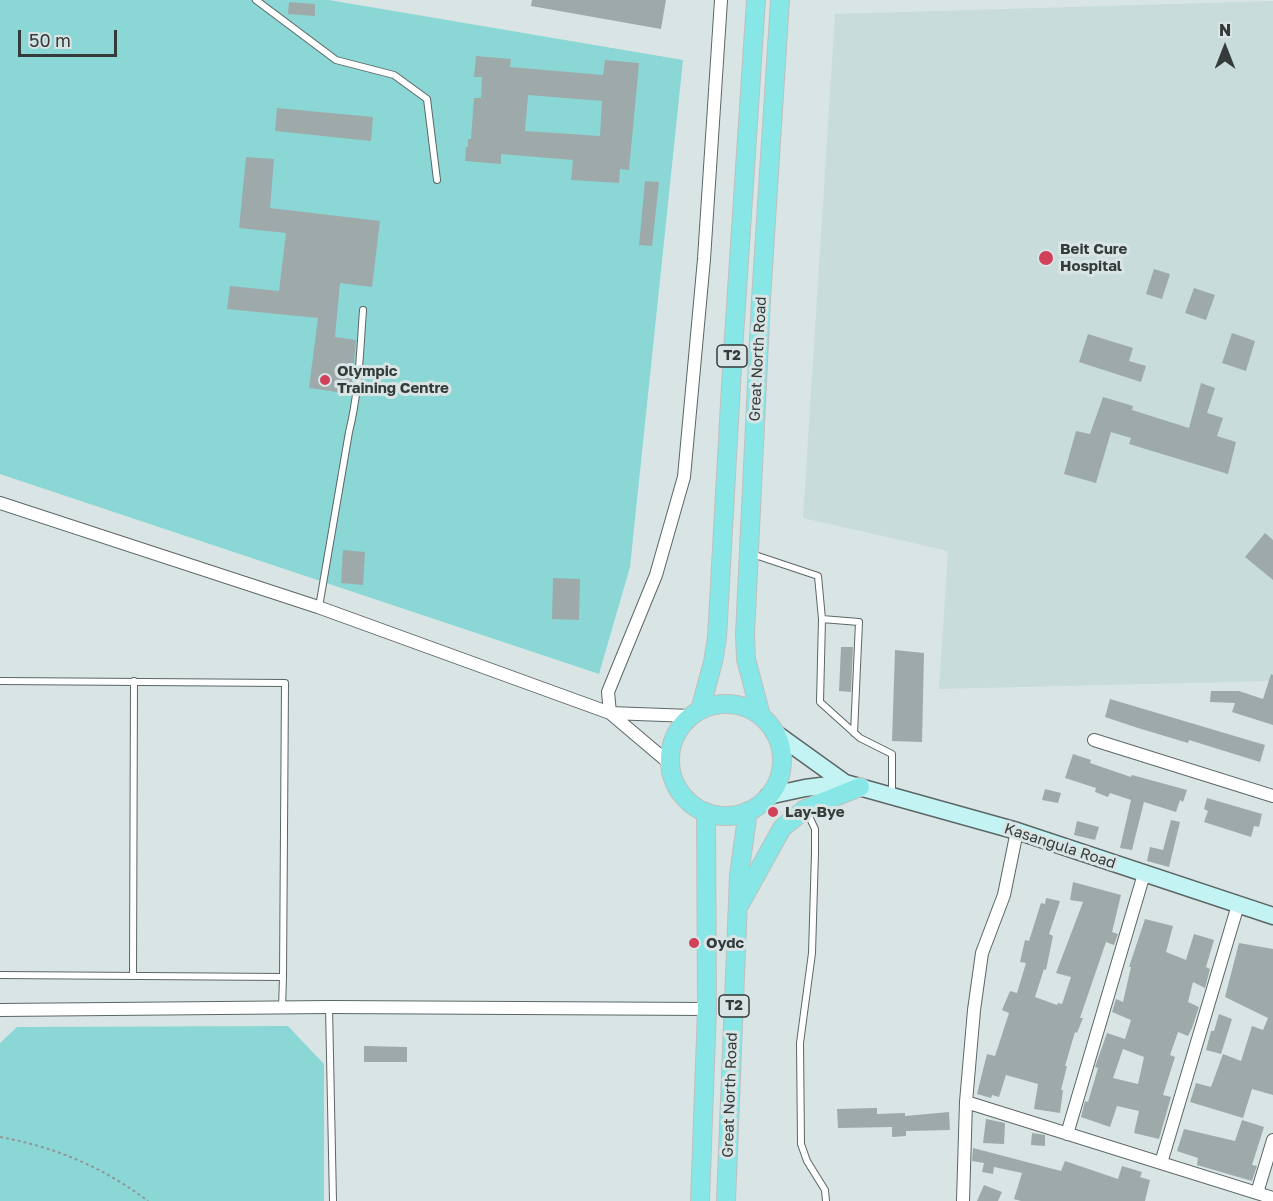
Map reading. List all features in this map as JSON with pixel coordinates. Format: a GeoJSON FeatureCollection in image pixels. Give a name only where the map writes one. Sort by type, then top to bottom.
{"type":"FeatureCollection","features":[{"type":"Feature","properties":{"kind":"main road","name":"Great North Road"},"geometry":{"type":"LineString","coordinates":[[695,713],[713,662],[717,638],[756,0]]}},
{"type":"Feature","properties":{"kind":"main road","name":"Great North Road"},"geometry":{"type":"LineString","coordinates":[[761,716],[746,659],[745,634],[761,299],[780,0]]}},
{"type":"Feature","properties":{"kind":"main road","name":"T2"},"geometry":{"type":"LineString","coordinates":[[669,763],[676,732],[695,713],[720,704],[731,704],[752,710],[761,716],[774,732],[779,741],[782,760],[779,777],[768,796],[748,811]]}},
{"type":"Feature","properties":{"kind":"main road","name":"Kasangula Road"},"geometry":{"type":"LineString","coordinates":[[774,732],[852,785],[1017,831],[1273,916]]}},
{"type":"Feature","properties":{"kind":"main road"},"geometry":{"type":"LineString","coordinates":[[669,763],[680,793],[696,807],[706,812],[727,816],[748,811]]}},
{"type":"Feature","properties":{"kind":"main road"},"geometry":{"type":"LineString","coordinates":[[737,910],[782,828],[806,809],[852,785]]}},
{"type":"Feature","properties":{"kind":"main road","name":"Kasangula Road"},"geometry":{"type":"LineString","coordinates":[[768,796],[806,788],[852,785]]}},
{"type":"Feature","properties":{"kind":"main road","name":"Great North Road"},"geometry":{"type":"LineString","coordinates":[[726,1201],[737,910],[739,875],[748,811]]}},
{"type":"Feature","properties":{"kind":"main road","name":"Great North Road"},"geometry":{"type":"LineString","coordinates":[[700,1201],[707,1010],[706,812]]}},
{"type":"Feature","properties":{"kind":"street"},"geometry":{"type":"LineString","coordinates":[[669,763],[610,713],[608,692],[656,575],[684,477],[704,259],[721,0]]}},
{"type":"Feature","properties":{"kind":"street"},"geometry":{"type":"LineString","coordinates":[[0,503],[318,607],[610,713],[695,713]]}},
{"type":"Feature","properties":{"kind":"street"},"geometry":{"type":"LineString","coordinates":[[1094,740],[1273,796]]}},
{"type":"Feature","properties":{"kind":"street"},"geometry":{"type":"LineString","coordinates":[[963,1201],[966,1102],[974,1010],[982,953],[1004,895],[1017,831]]}},
{"type":"Feature","properties":{"kind":"street"},"geometry":{"type":"LineString","coordinates":[[1067,1134],[1144,874]]}},
{"type":"Feature","properties":{"kind":"street"},"geometry":{"type":"LineString","coordinates":[[1161,1163],[1238,905]]}},
{"type":"Feature","properties":{"kind":"street"},"geometry":{"type":"LineString","coordinates":[[0,1010],[329,1007],[707,1010]]}},
{"type":"Feature","properties":{"kind":"street"},"geometry":{"type":"LineString","coordinates":[[966,1102],[1273,1198]]}},
{"type":"Feature","properties":{"kind":"street"},"geometry":{"type":"LineString","coordinates":[[1257,1193],[1273,1140]]}},
{"type":"Feature","properties":{"kind":"lane"},"geometry":{"type":"LineString","coordinates":[[256,0],[336,60],[394,75],[427,99],[436,180]]}},
{"type":"Feature","properties":{"kind":"lane"},"geometry":{"type":"LineString","coordinates":[[318,607],[356,399],[363,310]]}},
{"type":"Feature","properties":{"kind":"lane"},"geometry":{"type":"LineString","coordinates":[[748,553],[818,576],[822,619],[820,702],[860,738],[892,754],[892,796]]}},
{"type":"Feature","properties":{"kind":"lane"},"geometry":{"type":"LineString","coordinates":[[822,619],[859,622],[854,733]]}},
{"type":"Feature","properties":{"kind":"lane"},"geometry":{"type":"LineString","coordinates":[[0,681],[285,683],[282,1008]]}},
{"type":"Feature","properties":{"kind":"lane"},"geometry":{"type":"LineString","coordinates":[[133,975],[134,681]]}},
{"type":"Feature","properties":{"kind":"lane"},"geometry":{"type":"LineString","coordinates":[[806,809],[815,829],[815,853],[812,953],[800,1043],[801,1144],[807,1161],[825,1190],[826,1201]]}},
{"type":"Feature","properties":{"kind":"lane"},"geometry":{"type":"LineString","coordinates":[[0,975],[283,977]]}},
{"type":"Feature","properties":{"kind":"lane"},"geometry":{"type":"LineString","coordinates":[[329,1007],[333,1201]]}},
{"type":"Feature","properties":{"kind":"path"},"geometry":{"type":"LineString","coordinates":[[0,1137],[22,1141],[79,1159],[130,1187],[148,1201]]}},
{"type":"Feature","properties":{"kind":"shaded area","name":"Olympic Training Centre"},"geometry":{"type":"Polygon","coordinates":[[[0,0],[329,0],[683,60],[630,567],[599,674],[0,474],[0,0]]]}},
{"type":"Feature","properties":{"kind":"shaded area","name":"Beit Cure Hospital"},"geometry":{"type":"Polygon","coordinates":[[[1273,1],[1273,681],[939,689],[948,551],[803,518],[835,14],[1273,1]]]}},
{"type":"Feature","properties":{"kind":"shaded area"},"geometry":{"type":"Polygon","coordinates":[[[288,1026],[324,1064],[324,1201],[0,1201],[0,1043],[17,1027],[288,1026]]]}},
{"type":"Feature","properties":{"kind":"building"},"geometry":{"type":"Polygon","coordinates":[[[532,0],[666,0],[661,29],[531,6],[532,0]]]}},
{"type":"Feature","properties":{"kind":"building"},"geometry":{"type":"Polygon","coordinates":[[[289,2],[315,4],[315,16],[288,14],[289,2]]]}},
{"type":"Feature","properties":{"kind":"building"},"geometry":{"type":"Polygon","coordinates":[[[476,56],[511,59],[510,67],[603,75],[605,60],[639,63],[629,170],[620,169],[619,183],[571,180],[573,160],[501,154],[501,164],[465,161],[468,139],[471,139],[474,98],[481,98],[482,77],[474,77],[476,56]],[[528,95],[525,131],[600,136],[602,101],[528,95]]]}},
{"type":"Feature","properties":{"kind":"building"},"geometry":{"type":"Polygon","coordinates":[[[277,108],[373,117],[371,141],[275,131],[277,108]]]}},
{"type":"Feature","properties":{"kind":"building"},"geometry":{"type":"Polygon","coordinates":[[[246,157],[274,159],[270,208],[380,221],[372,287],[340,283],[335,337],[356,340],[351,394],[309,388],[318,318],[227,309],[230,286],[279,291],[286,233],[239,228],[246,157]]]}},
{"type":"Feature","properties":{"kind":"building"},"geometry":{"type":"Polygon","coordinates":[[[645,181],[659,182],[652,246],[639,245],[645,181]]]}},
{"type":"Feature","properties":{"kind":"building"},"geometry":{"type":"Polygon","coordinates":[[[1154,269],[1170,274],[1162,299],[1146,294],[1154,269]]]}},
{"type":"Feature","properties":{"kind":"building"},"geometry":{"type":"Polygon","coordinates":[[[1194,288],[1215,295],[1206,320],[1185,313],[1194,288]]]}},
{"type":"Feature","properties":{"kind":"building"},"geometry":{"type":"Polygon","coordinates":[[[1232,333],[1255,341],[1246,371],[1222,363],[1232,333]]]}},
{"type":"Feature","properties":{"kind":"building"},"geometry":{"type":"Polygon","coordinates":[[[1088,334],[1133,348],[1129,361],[1146,366],[1141,382],[1079,362],[1088,334]]]}},
{"type":"Feature","properties":{"kind":"building"},"geometry":{"type":"Polygon","coordinates":[[[1201,383],[1215,388],[1207,413],[1223,418],[1217,436],[1236,442],[1228,474],[1129,444],[1131,438],[1111,432],[1096,483],[1064,474],[1076,431],[1090,434],[1103,397],[1133,406],[1132,410],[1189,428],[1201,383]]]}},
{"type":"Feature","properties":{"kind":"building"},"geometry":{"type":"Polygon","coordinates":[[[1265,533],[1273,540],[1273,580],[1245,557],[1265,533]]]}},
{"type":"Feature","properties":{"kind":"building"},"geometry":{"type":"Polygon","coordinates":[[[343,550],[365,552],[363,585],[341,583],[343,550]]]}},
{"type":"Feature","properties":{"kind":"building"},"geometry":{"type":"Polygon","coordinates":[[[553,578],[580,579],[579,620],[552,619],[553,578]]]}},
{"type":"Feature","properties":{"kind":"building"},"geometry":{"type":"Polygon","coordinates":[[[841,647],[853,647],[851,692],[839,691],[841,647]]]}},
{"type":"Feature","properties":{"kind":"building"},"geometry":{"type":"Polygon","coordinates":[[[895,650],[924,653],[922,742],[892,741],[895,650]]]}},
{"type":"Feature","properties":{"kind":"building"},"geometry":{"type":"Polygon","coordinates":[[[1271,674],[1273,675],[1273,725],[1232,712],[1235,703],[1210,702],[1211,691],[1239,691],[1263,699],[1271,674]]]}},
{"type":"Feature","properties":{"kind":"building"},"geometry":{"type":"Polygon","coordinates":[[[1110,699],[1265,745],[1260,762],[1189,740],[1188,743],[1105,717],[1110,699]]]}},
{"type":"Feature","properties":{"kind":"building"},"geometry":{"type":"Polygon","coordinates":[[[1073,754],[1091,760],[1090,763],[1131,777],[1132,775],[1187,790],[1183,802],[1180,800],[1176,812],[1144,802],[1132,850],[1120,848],[1131,800],[1110,793],[1108,797],[1095,792],[1096,788],[1065,778],[1073,754]]]}},
{"type":"Feature","properties":{"kind":"building"},"geometry":{"type":"Polygon","coordinates":[[[1045,789],[1061,793],[1058,803],[1042,800],[1045,789]]]}},
{"type":"Feature","properties":{"kind":"building"},"geometry":{"type":"Polygon","coordinates":[[[1207,798],[1262,814],[1259,827],[1254,826],[1251,837],[1204,822],[1208,811],[1204,809],[1207,798]]]}},
{"type":"Feature","properties":{"kind":"building"},"geometry":{"type":"Polygon","coordinates":[[[1171,820],[1180,822],[1169,867],[1147,861],[1150,847],[1163,850],[1171,820]]]}},
{"type":"Feature","properties":{"kind":"building"},"geometry":{"type":"Polygon","coordinates":[[[1077,821],[1099,827],[1095,840],[1074,835],[1077,821]]]}},
{"type":"Feature","properties":{"kind":"building"},"geometry":{"type":"Polygon","coordinates":[[[1073,882],[1121,895],[1112,932],[1118,934],[1114,945],[1106,942],[1080,1018],[1083,1018],[1077,1033],[1075,1032],[1065,1066],[1067,1066],[1061,1090],[1063,1090],[1060,1113],[1034,1109],[1038,1084],[1006,1075],[999,1097],[992,1095],[991,1098],[977,1094],[987,1054],[995,1056],[1009,1013],[1002,1010],[1010,991],[1017,993],[1026,963],[1020,962],[1025,940],[1029,941],[1041,903],[1045,904],[1046,898],[1060,901],[1049,934],[1053,936],[1046,970],[1044,969],[1035,997],[1057,1005],[1062,1004],[1071,977],[1056,973],[1083,902],[1070,900],[1073,882]]]}},
{"type":"Feature","properties":{"kind":"building"},"geometry":{"type":"Polygon","coordinates":[[[1145,919],[1173,926],[1166,952],[1186,960],[1194,934],[1214,940],[1206,967],[1210,969],[1205,988],[1193,982],[1188,1002],[1199,1007],[1192,1028],[1188,1036],[1178,1032],[1170,1055],[1175,1057],[1163,1095],[1171,1097],[1159,1139],[1134,1133],[1139,1111],[1117,1106],[1110,1127],[1081,1117],[1085,1101],[1088,1102],[1098,1068],[1095,1067],[1107,1033],[1125,1039],[1131,1020],[1112,1012],[1116,999],[1123,1002],[1131,967],[1129,967],[1145,919]],[[1123,1049],[1113,1078],[1138,1084],[1144,1057],[1123,1049]]]}},
{"type":"Feature","properties":{"kind":"building"},"geometry":{"type":"Polygon","coordinates":[[[1239,943],[1273,949],[1273,1095],[1252,1089],[1243,1118],[1190,1102],[1196,1083],[1211,1087],[1223,1054],[1241,1061],[1252,1026],[1263,1030],[1268,1018],[1225,997],[1239,943]]]}},
{"type":"Feature","properties":{"kind":"building"},"geometry":{"type":"Polygon","coordinates":[[[1219,1014],[1232,1019],[1221,1054],[1206,1050],[1219,1014]]]}},
{"type":"Feature","properties":{"kind":"building"},"geometry":{"type":"Polygon","coordinates":[[[364,1046],[407,1047],[407,1062],[364,1062],[364,1046]]]}},
{"type":"Feature","properties":{"kind":"building"},"geometry":{"type":"Polygon","coordinates":[[[877,1108],[877,1114],[905,1113],[905,1116],[949,1112],[950,1130],[906,1131],[906,1136],[892,1137],[892,1127],[838,1128],[837,1109],[877,1108]]]}},
{"type":"Feature","properties":{"kind":"building"},"geometry":{"type":"Polygon","coordinates":[[[986,1119],[1005,1123],[1004,1144],[983,1143],[986,1119]]]}},
{"type":"Feature","properties":{"kind":"building"},"geometry":{"type":"Polygon","coordinates":[[[1242,1120],[1264,1127],[1252,1165],[1257,1166],[1252,1181],[1197,1165],[1198,1158],[1177,1151],[1184,1129],[1235,1141],[1242,1120]]]}},
{"type":"Feature","properties":{"kind":"building"},"geometry":{"type":"Polygon","coordinates":[[[1032,1133],[1045,1135],[1045,1146],[1031,1145],[1032,1133]]]}},
{"type":"Feature","properties":{"kind":"building"},"geometry":{"type":"Polygon","coordinates":[[[973,1148],[1061,1171],[1065,1161],[1118,1179],[1122,1166],[1142,1172],[1140,1177],[1150,1180],[1145,1201],[1021,1201],[1014,1199],[1022,1173],[994,1167],[993,1174],[982,1172],[984,1163],[972,1161],[973,1148]]]}},
{"type":"Feature","properties":{"kind":"building"},"geometry":{"type":"Polygon","coordinates":[[[984,1185],[1002,1192],[998,1201],[977,1201],[984,1185]]]}},
{"type":"Feature","properties":{"kind":"place","name":"Beit Cure Hospital"},"geometry":{"type":"Point","coordinates":[1046,258]}},
{"type":"Feature","properties":{"kind":"place","name":"Olympic Training Centre"},"geometry":{"type":"Point","coordinates":[325,380]}},
{"type":"Feature","properties":{"kind":"place","name":"Lay-Bye"},"geometry":{"type":"Point","coordinates":[773,812]}},
{"type":"Feature","properties":{"kind":"place","name":"Oydc"},"geometry":{"type":"Point","coordinates":[694,943]}}]}
